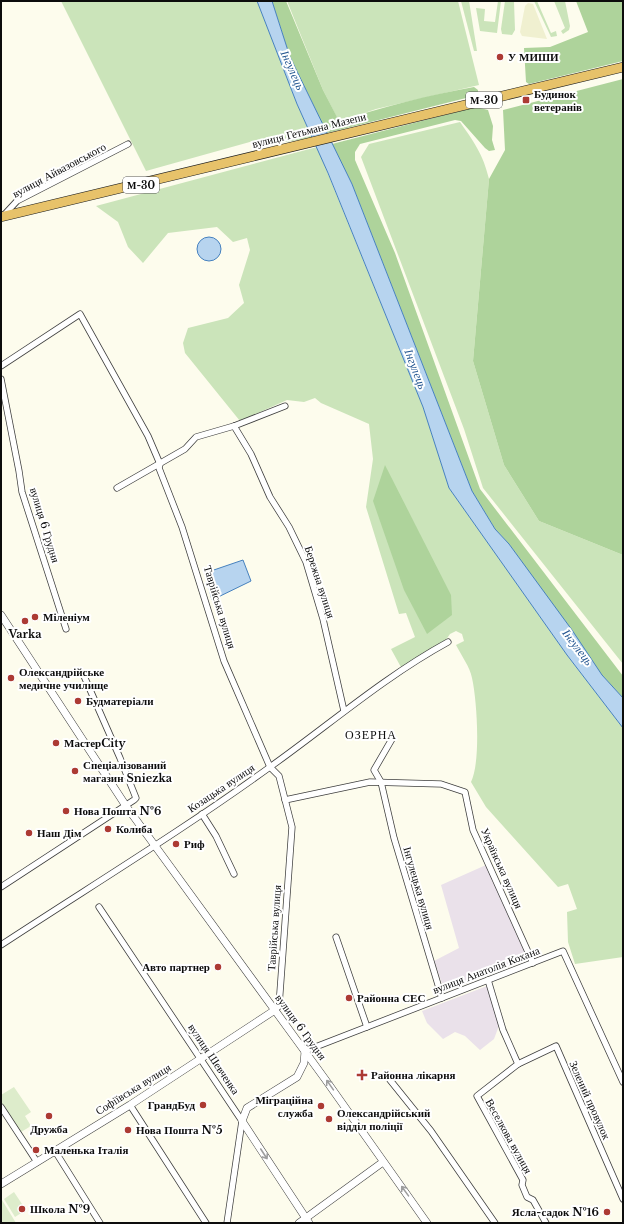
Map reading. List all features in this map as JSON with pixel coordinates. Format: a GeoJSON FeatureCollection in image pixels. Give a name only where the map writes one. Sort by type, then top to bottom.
{"type":"FeatureCollection","features":[{"type":"Feature","properties":{"kind":"highway","name":"вулиця Гетьмана Мазепи"},"geometry":{"type":"LineString","coordinates":[[1,217],[623,67]]}},
{"type":"Feature","properties":{"kind":"street","name":"вулиця Айвазовського"},"geometry":{"type":"LineString","coordinates":[[1,217],[17,201],[128,144]]}},
{"type":"Feature","properties":{"kind":"street","name":"Таврійська вулиця"},"geometry":{"type":"LineString","coordinates":[[1,366],[80,314],[144,429],[160,464],[159,468],[197,569],[224,661],[270,767],[279,776],[292,827],[279,1006],[275,1010]]}},
{"type":"Feature","properties":{"kind":"street","name":"вулиця 6 Грудня"},"geometry":{"type":"LineString","coordinates":[[1,379],[3,399],[19,470],[22,492],[66,630]]}},
{"type":"Feature","properties":{"kind":"street"},"geometry":{"type":"LineString","coordinates":[[117,488],[185,449],[196,437],[234,426],[285,406]]}},
{"type":"Feature","properties":{"kind":"street","name":"Бережна вулиця"},"geometry":{"type":"LineString","coordinates":[[234,426],[251,454],[270,496],[290,528],[306,562],[322,619],[344,711]]}},
{"type":"Feature","properties":{"kind":"street","name":"вулиця 6 Грудня"},"geometry":{"type":"LineString","coordinates":[[1,615],[126,806],[305,1050],[383,1162],[428,1223]]}},
{"type":"Feature","properties":{"kind":"street","name":"Козацька вулиця"},"geometry":{"type":"LineString","coordinates":[[1,945],[202,814],[270,767],[344,711],[448,642]]}},
{"type":"Feature","properties":{"kind":"street"},"geometry":{"type":"LineString","coordinates":[[1,887],[136,798],[84,676]]}},
{"type":"Feature","properties":{"kind":"street"},"geometry":{"type":"LineString","coordinates":[[381,782],[374,770],[392,738]]}},
{"type":"Feature","properties":{"kind":"street","name":"Українська вулиця"},"geometry":{"type":"LineString","coordinates":[[286,800],[370,782],[441,784],[465,792],[473,830],[533,963]]}},
{"type":"Feature","properties":{"kind":"street","name":"Інгулецька вулиця"},"geometry":{"type":"LineString","coordinates":[[381,782],[394,838],[442,998]]}},
{"type":"Feature","properties":{"kind":"street"},"geometry":{"type":"LineString","coordinates":[[202,814],[216,836],[234,874]]}},
{"type":"Feature","properties":{"kind":"street","name":"вулиця Шевченка"},"geometry":{"type":"LineString","coordinates":[[99,907],[308,1221]]}},
{"type":"Feature","properties":{"kind":"street"},"geometry":{"type":"LineString","coordinates":[[336,937],[367,1027]]}},
{"type":"Feature","properties":{"kind":"street","name":"вулиця Анатолія Кохана"},"geometry":{"type":"LineString","coordinates":[[305,1050],[563,951],[623,1082]]}},
{"type":"Feature","properties":{"kind":"street"},"geometry":{"type":"LineString","coordinates":[[488,980],[504,1030],[518,1064]]}},
{"type":"Feature","properties":{"kind":"street","name":"Софіївська вулиця"},"geometry":{"type":"LineString","coordinates":[[1,1184],[130,1105],[275,1010]]}},
{"type":"Feature","properties":{"kind":"street","name":"Зелений провулок"},"geometry":{"type":"LineString","coordinates":[[518,1064],[556,1046],[623,1199]]}},
{"type":"Feature","properties":{"kind":"street"},"geometry":{"type":"LineString","coordinates":[[227,1223],[242,1121],[246,1108],[297,1078],[304,1063],[305,1050]]}},
{"type":"Feature","properties":{"kind":"street","name":"Веселкова вулиця"},"geometry":{"type":"LineString","coordinates":[[518,1064],[477,1096],[523,1180],[522,1185],[527,1197],[534,1200],[546,1223]]}},
{"type":"Feature","properties":{"kind":"street"},"geometry":{"type":"LineString","coordinates":[[390,1080],[431,1131],[495,1223]]}},
{"type":"Feature","properties":{"kind":"street"},"geometry":{"type":"LineString","coordinates":[[130,1105],[206,1223]]}},
{"type":"Feature","properties":{"kind":"street"},"geometry":{"type":"LineString","coordinates":[[1,1107],[37,1162]]}},
{"type":"Feature","properties":{"kind":"street"},"geometry":{"type":"LineString","coordinates":[[55,1151],[100,1223]]}},
{"type":"Feature","properties":{"kind":"street"},"geometry":{"type":"LineString","coordinates":[[299,1223],[308,1221],[383,1162]]}},
{"type":"Feature","properties":{"kind":"shaded area"},"geometry":{"type":"Polygon","coordinates":[[[486,865],[528,960],[445,992],[434,961],[459,948],[441,885],[486,865]]]}},
{"type":"Feature","properties":{"kind":"shaded area"},"geometry":{"type":"Polygon","coordinates":[[[487,986],[500,1023],[494,1039],[480,1050],[465,1036],[455,1032],[443,1039],[427,1023],[422,1011],[487,986]]]}},
{"type":"Feature","properties":{"kind":"green space"},"geometry":{"type":"Polygon","coordinates":[[[61,1],[257,1],[297,104],[312,138],[265,145],[257,140],[146,171],[61,1]]]}},
{"type":"Feature","properties":{"kind":"green space"},"geometry":{"type":"Polygon","coordinates":[[[272,1],[286,1],[323,90],[339,121],[406,102],[474,87],[478,90],[478,95],[327,133],[290,57],[272,1]]]}},
{"type":"Feature","properties":{"kind":"green space"},"geometry":{"type":"Polygon","coordinates":[[[287,1],[458,1],[479,85],[376,109],[339,122],[323,90],[287,1]]]}},
{"type":"Feature","properties":{"kind":"green space"},"geometry":{"type":"Polygon","coordinates":[[[461,1],[469,1],[477,51],[474,51],[461,1]]]}},
{"type":"Feature","properties":{"kind":"green space"},"geometry":{"type":"Polygon","coordinates":[[[498,1],[501,1],[497,33],[480,31],[476,8],[485,9],[484,21],[495,22],[498,1]]]}},
{"type":"Feature","properties":{"kind":"green space"},"geometry":{"type":"Polygon","coordinates":[[[505,1],[514,2],[515,30],[512,35],[502,34],[501,29],[505,1]]]}},
{"type":"Feature","properties":{"kind":"green space"},"geometry":{"type":"Polygon","coordinates":[[[534,1],[537,1],[551,33],[556,31],[557,36],[551,37],[534,1]]]}},
{"type":"Feature","properties":{"kind":"green space"},"geometry":{"type":"Polygon","coordinates":[[[554,1],[565,1],[570,26],[569,30],[563,34],[561,31],[565,28],[554,1]]]}},
{"type":"Feature","properties":{"kind":"green space"},"geometry":{"type":"Polygon","coordinates":[[[576,1],[623,1],[623,61],[529,84],[526,82],[524,48],[550,47],[588,32],[576,1]]]}},
{"type":"Feature","properties":{"kind":"green space"},"geometry":{"type":"Polygon","coordinates":[[[528,3],[533,4],[547,39],[522,36],[520,32],[525,6],[528,3]]]}},
{"type":"Feature","properties":{"kind":"green space"},"geometry":{"type":"Polygon","coordinates":[[[623,79],[623,555],[539,521],[504,465],[473,361],[489,179],[505,150],[503,110],[623,79]]]}},
{"type":"Feature","properties":{"kind":"green space"},"geometry":{"type":"Polygon","coordinates":[[[476,107],[488,110],[493,126],[492,140],[495,150],[489,151],[485,148],[461,121],[455,120],[360,144],[355,152],[355,160],[395,253],[480,489],[623,676],[623,698],[602,675],[509,544],[495,529],[472,491],[352,184],[332,144],[476,107]]]}},
{"type":"Feature","properties":{"kind":"green space"},"geometry":{"type":"Polygon","coordinates":[[[460,122],[481,155],[489,179],[473,361],[504,465],[539,521],[623,555],[623,664],[483,488],[464,429],[361,157],[369,144],[460,122]]]}},
{"type":"Feature","properties":{"kind":"green space"},"geometry":{"type":"Polygon","coordinates":[[[317,147],[423,407],[449,488],[567,655],[623,728],[623,957],[575,964],[568,942],[567,912],[577,909],[568,884],[558,887],[486,807],[471,782],[476,760],[477,715],[471,674],[456,645],[464,641],[462,634],[456,631],[450,634],[445,641],[402,669],[391,649],[415,637],[406,613],[399,614],[366,507],[373,459],[369,424],[321,403],[315,398],[304,402],[287,400],[240,421],[185,353],[183,343],[188,328],[228,318],[244,303],[239,285],[250,250],[247,238],[233,242],[217,227],[168,233],[143,263],[128,247],[118,222],[96,206],[317,147]]]}},
{"type":"Feature","properties":{"kind":"green space"},"geometry":{"type":"Polygon","coordinates":[[[385,465],[451,595],[452,615],[427,634],[404,590],[373,501],[385,465]]]}},
{"type":"Feature","properties":{"kind":"green space"},"geometry":{"type":"Polygon","coordinates":[[[14,1087],[31,1112],[25,1116],[31,1126],[21,1132],[1,1102],[1,1095],[14,1087]]]}},
{"type":"Feature","properties":{"kind":"green space"},"geometry":{"type":"Polygon","coordinates":[[[14,1192],[26,1210],[15,1217],[4,1199],[14,1192]]]}},
{"type":"Feature","properties":{"kind":"green space"},"geometry":{"type":"Polygon","coordinates":[[[2,1200],[16,1223],[1,1223],[2,1200]]]}},
{"type":"Feature","properties":{"kind":"water","name":"Інгулець"},"geometry":{"type":"Polygon","coordinates":[[[257,1],[272,1],[290,57],[352,184],[472,491],[495,529],[509,544],[572,630],[602,675],[623,698],[623,728],[567,655],[449,488],[423,407],[328,173],[297,104],[257,1]]]}},
{"type":"Feature","properties":{"kind":"water"},"geometry":{"type":"Polygon","coordinates":[[[209,237],[218,240],[221,249],[218,258],[209,261],[200,258],[197,249],[200,240],[209,237]]]}},
{"type":"Feature","properties":{"kind":"water"},"geometry":{"type":"Polygon","coordinates":[[[243,560],[251,581],[212,600],[205,573],[243,560]]]}},
{"type":"Feature","properties":{"kind":"place","name":"У МИШИ"},"geometry":{"type":"Point","coordinates":[500,57]}},
{"type":"Feature","properties":{"kind":"place","name":"Будинок ветеранів"},"geometry":{"type":"Point","coordinates":[526,100]}},
{"type":"Feature","properties":{"kind":"place","name":"Міленіум"},"geometry":{"type":"Point","coordinates":[35,617]}},
{"type":"Feature","properties":{"kind":"place","name":"Varka"},"geometry":{"type":"Point","coordinates":[25,621]}},
{"type":"Feature","properties":{"kind":"place","name":"Олександрійське медичне училище"},"geometry":{"type":"Point","coordinates":[11,678]}},
{"type":"Feature","properties":{"kind":"place","name":"Будматеріали"},"geometry":{"type":"Point","coordinates":[78,701]}},
{"type":"Feature","properties":{"kind":"place","name":"МастерCity"},"geometry":{"type":"Point","coordinates":[56,743]}},
{"type":"Feature","properties":{"kind":"place","name":"Спеціалізований магазин Sniezka"},"geometry":{"type":"Point","coordinates":[75,771]}},
{"type":"Feature","properties":{"kind":"place","name":"Нова Пошта №6"},"geometry":{"type":"Point","coordinates":[66,811]}},
{"type":"Feature","properties":{"kind":"place","name":"Колиба"},"geometry":{"type":"Point","coordinates":[108,829]}},
{"type":"Feature","properties":{"kind":"place","name":"Наш Дім"},"geometry":{"type":"Point","coordinates":[29,833]}},
{"type":"Feature","properties":{"kind":"place","name":"Риф"},"geometry":{"type":"Point","coordinates":[176,844]}},
{"type":"Feature","properties":{"kind":"place","name":"Авто партнер"},"geometry":{"type":"Point","coordinates":[218,967]}},
{"type":"Feature","properties":{"kind":"place","name":"Районна СЕС"},"geometry":{"type":"Point","coordinates":[349,998]}},
{"type":"Feature","properties":{"kind":"place","name":"Районна лікарня"},"geometry":{"type":"Point","coordinates":[362,1075]}},
{"type":"Feature","properties":{"kind":"place","name":"ГрандБуд"},"geometry":{"type":"Point","coordinates":[203,1105]}},
{"type":"Feature","properties":{"kind":"place","name":"Міграційна служба"},"geometry":{"type":"Point","coordinates":[321,1106]}},
{"type":"Feature","properties":{"kind":"place","name":"Дружба"},"geometry":{"type":"Point","coordinates":[49,1116]}},
{"type":"Feature","properties":{"kind":"place","name":"Олександрійський відділ поліції"},"geometry":{"type":"Point","coordinates":[329,1119]}},
{"type":"Feature","properties":{"kind":"place","name":"Нова Пошта №5"},"geometry":{"type":"Point","coordinates":[128,1130]}},
{"type":"Feature","properties":{"kind":"place","name":"Маленька Італія"},"geometry":{"type":"Point","coordinates":[36,1150]}},
{"type":"Feature","properties":{"kind":"place","name":"Школа №9"},"geometry":{"type":"Point","coordinates":[22,1209]}},
{"type":"Feature","properties":{"kind":"place","name":"Ясла-садок №16"},"geometry":{"type":"Point","coordinates":[607,1212]}},
{"type":"Feature","properties":{"kind":"district","name":"ОЗЕРНА"},"geometry":{"type":"Point","coordinates":[371,734]}}]}
